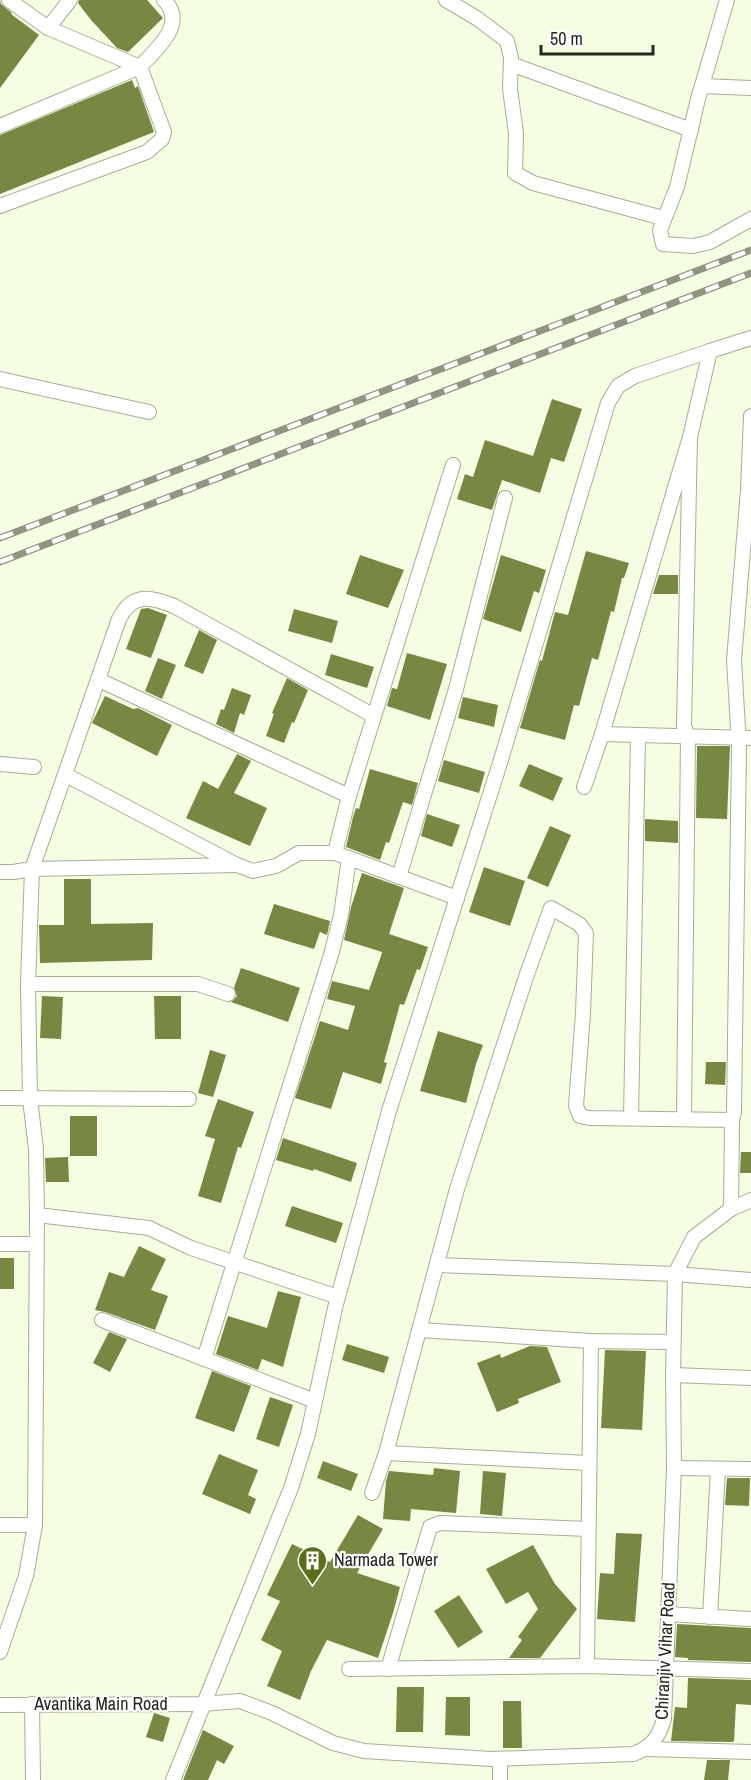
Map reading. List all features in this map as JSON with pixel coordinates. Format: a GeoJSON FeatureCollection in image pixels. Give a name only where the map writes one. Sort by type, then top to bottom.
{"type":"FeatureCollection","features":[{"type":"Feature","properties":{"kind":"street"},"geometry":{"type":"LineString","coordinates":[[0,206],[147,152],[162,140],[164,132],[140,67],[48,28],[9,0]]}},
{"type":"Feature","properties":{"kind":"street"},"geometry":{"type":"LineString","coordinates":[[48,28],[69,0]]}},
{"type":"Feature","properties":{"kind":"street"},"geometry":{"type":"LineString","coordinates":[[0,126],[140,67],[172,28],[168,4],[164,0]]}},
{"type":"Feature","properties":{"kind":"street"},"geometry":{"type":"LineString","coordinates":[[446,0],[478,19],[507,41],[516,133],[515,173],[533,183],[663,218]]}},
{"type":"Feature","properties":{"kind":"street"},"geometry":{"type":"LineString","coordinates":[[727,0],[702,86],[677,187],[660,230],[663,244],[693,246],[710,242],[751,219]]}},
{"type":"Feature","properties":{"kind":"street"},"geometry":{"type":"LineString","coordinates":[[511,64],[691,130]]}},
{"type":"Feature","properties":{"kind":"street"},"geometry":{"type":"LineString","coordinates":[[702,86],[751,88]]}},
{"type":"Feature","properties":{"kind":"street"},"geometry":{"type":"LineString","coordinates":[[173,1780],[291,1488],[308,1434],[338,1297],[389,1112],[457,898],[608,403],[618,386],[635,375],[751,338]]}},
{"type":"Feature","properties":{"kind":"street"},"geometry":{"type":"LineString","coordinates":[[584,787],[602,734],[690,437],[710,351]]}},
{"type":"Feature","properties":{"kind":"street"},"geometry":{"type":"LineString","coordinates":[[0,379],[149,412]]}},
{"type":"Feature","properties":{"kind":"street"},"geometry":{"type":"LineString","coordinates":[[731,1209],[745,738],[734,660],[748,490],[751,416]]}},
{"type":"Feature","properties":{"kind":"street"},"geometry":{"type":"LineString","coordinates":[[684,1119],[688,737],[684,726],[690,437]]}},
{"type":"Feature","properties":{"kind":"street"},"geometry":{"type":"LineString","coordinates":[[335,853],[349,796],[453,465]]}},
{"type":"Feature","properties":{"kind":"street"},"geometry":{"type":"LineString","coordinates":[[399,877],[456,689],[505,498]]}},
{"type":"Feature","properties":{"kind":"street"},"geometry":{"type":"LineString","coordinates":[[0,1652],[26,1576],[35,1525],[37,1215],[36,1149],[30,1099],[28,984],[32,869],[119,619],[126,607],[142,599],[155,598],[174,606],[374,716]]}},
{"type":"Feature","properties":{"kind":"street"},"geometry":{"type":"LineString","coordinates":[[99,680],[349,796]]}},
{"type":"Feature","properties":{"kind":"street"},"geometry":{"type":"LineString","coordinates":[[602,734],[745,738]]}},
{"type":"Feature","properties":{"kind":"street"},"geometry":{"type":"LineString","coordinates":[[631,1118],[638,735]]}},
{"type":"Feature","properties":{"kind":"street"},"geometry":{"type":"LineString","coordinates":[[0,764],[34,767]]}},
{"type":"Feature","properties":{"kind":"street"},"geometry":{"type":"LineString","coordinates":[[66,775],[237,865],[253,871],[276,866],[299,853],[335,853],[457,898]]}},
{"type":"Feature","properties":{"kind":"street"},"geometry":{"type":"LineString","coordinates":[[204,1359],[331,955],[341,915],[349,858]]}},
{"type":"Feature","properties":{"kind":"street"},"geometry":{"type":"LineString","coordinates":[[0,872],[32,869],[237,865]]}},
{"type":"Feature","properties":{"kind":"street"},"geometry":{"type":"LineString","coordinates":[[372,1493],[386,1453],[467,1156],[551,908],[579,924],[586,933],[576,1106],[580,1116],[732,1120]]}},
{"type":"Feature","properties":{"kind":"street"},"geometry":{"type":"LineString","coordinates":[[28,984],[198,984],[228,994]]}},
{"type":"Feature","properties":{"kind":"street"},"geometry":{"type":"LineString","coordinates":[[0,1098],[189,1099]]}},
{"type":"Feature","properties":{"kind":"street","name":"Chiranjiv Vihar Road"},"geometry":{"type":"LineString","coordinates":[[645,1749],[657,1738],[664,1719],[674,1468],[675,1274],[694,1237],[731,1209],[751,1200]]}},
{"type":"Feature","properties":{"kind":"street"},"geometry":{"type":"LineString","coordinates":[[37,1215],[148,1228],[191,1248],[338,1297]]}},
{"type":"Feature","properties":{"kind":"street"},"geometry":{"type":"LineString","coordinates":[[0,1244],[36,1244]]}},
{"type":"Feature","properties":{"kind":"street"},"geometry":{"type":"LineString","coordinates":[[437,1265],[675,1274],[751,1280]]}},
{"type":"Feature","properties":{"kind":"street"},"geometry":{"type":"LineString","coordinates":[[102,1320],[315,1401]]}},
{"type":"Feature","properties":{"kind":"street"},"geometry":{"type":"LineString","coordinates":[[419,1330],[591,1341],[673,1342]]}},
{"type":"Feature","properties":{"kind":"street"},"geometry":{"type":"LineString","coordinates":[[587,1666],[591,1341]]}},
{"type":"Feature","properties":{"kind":"street"},"geometry":{"type":"LineString","coordinates":[[673,1375],[751,1378]]}},
{"type":"Feature","properties":{"kind":"street"},"geometry":{"type":"LineString","coordinates":[[386,1453],[589,1463]]}},
{"type":"Feature","properties":{"kind":"street"},"geometry":{"type":"LineString","coordinates":[[674,1468],[751,1469]]}},
{"type":"Feature","properties":{"kind":"street"},"geometry":{"type":"LineString","coordinates":[[710,1617],[718,1469]]}},
{"type":"Feature","properties":{"kind":"street"},"geometry":{"type":"LineString","coordinates":[[388,1669],[430,1527],[440,1523],[588,1529]]}},
{"type":"Feature","properties":{"kind":"street"},"geometry":{"type":"LineString","coordinates":[[0,1525],[35,1525]]}},
{"type":"Feature","properties":{"kind":"street"},"geometry":{"type":"LineString","coordinates":[[668,1614],[751,1619]]}},
{"type":"Feature","properties":{"kind":"street"},"geometry":{"type":"LineString","coordinates":[[349,1669],[587,1666],[751,1671]]}},
{"type":"Feature","properties":{"kind":"street"},"geometry":{"type":"LineString","coordinates":[[202,1704],[240,1701],[351,1749],[500,1759],[633,1754],[645,1749],[751,1752]]}},
{"type":"Feature","properties":{"kind":"street"},"geometry":{"type":"LineString","coordinates":[[32,1704],[33,1780]]}},
{"type":"Feature","properties":{"kind":"street","name":"Avantika Main Road"},"geometry":{"type":"LineString","coordinates":[[0,1705],[202,1704]]}},
{"type":"Feature","properties":{"kind":"street"},"geometry":{"type":"LineString","coordinates":[[500,1759],[500,1780]]}},
{"type":"Feature","properties":{"kind":"building"},"geometry":{"type":"Polygon","coordinates":[[[0,0],[11,14],[39,35],[0,88],[0,0]]]}},
{"type":"Feature","properties":{"kind":"building"},"geometry":{"type":"Polygon","coordinates":[[[79,0],[147,0],[163,18],[128,52],[117,48],[91,20],[78,3],[79,0]]]}},
{"type":"Feature","properties":{"kind":"building"},"geometry":{"type":"Polygon","coordinates":[[[132,80],[135,88],[138,86],[154,132],[0,194],[0,135],[132,80]]]}},
{"type":"Feature","properties":{"kind":"building"},"geometry":{"type":"Polygon","coordinates":[[[552,399],[582,409],[564,462],[551,458],[540,493],[502,480],[492,510],[457,499],[465,474],[473,477],[485,440],[533,456],[552,399]]]}},
{"type":"Feature","properties":{"kind":"building"},"geometry":{"type":"Polygon","coordinates":[[[586,551],[629,563],[624,578],[622,578],[614,612],[611,611],[598,660],[592,658],[579,706],[574,705],[565,740],[520,728],[555,612],[568,615],[586,551]]]}},
{"type":"Feature","properties":{"kind":"building"},"geometry":{"type":"Polygon","coordinates":[[[360,555],[404,570],[388,608],[346,594],[360,555]]]}},
{"type":"Feature","properties":{"kind":"building"},"geometry":{"type":"Polygon","coordinates":[[[501,555],[546,570],[539,593],[534,591],[521,632],[483,619],[501,555]]]}},
{"type":"Feature","properties":{"kind":"building"},"geometry":{"type":"Polygon","coordinates":[[[659,575],[678,575],[678,594],[653,594],[659,575]]]}},
{"type":"Feature","properties":{"kind":"building"},"geometry":{"type":"Polygon","coordinates":[[[148,608],[167,615],[151,658],[126,649],[141,609],[148,608]]]}},
{"type":"Feature","properties":{"kind":"building"},"geometry":{"type":"Polygon","coordinates":[[[294,609],[338,621],[332,643],[288,631],[294,609]]]}},
{"type":"Feature","properties":{"kind":"building"},"geometry":{"type":"Polygon","coordinates":[[[199,630],[217,640],[203,674],[184,666],[199,630]]]}},
{"type":"Feature","properties":{"kind":"building"},"geometry":{"type":"Polygon","coordinates":[[[407,653],[447,664],[430,720],[387,706],[392,688],[397,689],[407,653]]]}},
{"type":"Feature","properties":{"kind":"building"},"geometry":{"type":"Polygon","coordinates":[[[331,654],[374,667],[367,688],[325,675],[331,654]]]}},
{"type":"Feature","properties":{"kind":"building"},"geometry":{"type":"Polygon","coordinates":[[[158,658],[176,665],[162,699],[145,691],[158,658]]]}},
{"type":"Feature","properties":{"kind":"building"},"geometry":{"type":"Polygon","coordinates":[[[287,678],[308,690],[284,743],[266,736],[274,714],[272,713],[287,678]]]}},
{"type":"Feature","properties":{"kind":"building"},"geometry":{"type":"Polygon","coordinates":[[[232,688],[251,695],[244,715],[240,713],[234,733],[216,724],[232,688]]]}},
{"type":"Feature","properties":{"kind":"building"},"geometry":{"type":"Polygon","coordinates":[[[105,696],[133,709],[138,708],[172,725],[157,756],[92,723],[105,696]]]}},
{"type":"Feature","properties":{"kind":"building"},"geometry":{"type":"Polygon","coordinates":[[[463,697],[498,705],[494,727],[458,718],[463,697]]]}},
{"type":"Feature","properties":{"kind":"building"},"geometry":{"type":"Polygon","coordinates":[[[697,746],[730,746],[727,819],[696,818],[697,746]]]}},
{"type":"Feature","properties":{"kind":"building"},"geometry":{"type":"Polygon","coordinates":[[[237,754],[251,761],[234,793],[267,808],[250,846],[186,818],[203,781],[218,789],[237,754]]]}},
{"type":"Feature","properties":{"kind":"building"},"geometry":{"type":"Polygon","coordinates":[[[444,760],[485,772],[479,793],[438,781],[444,760]]]}},
{"type":"Feature","properties":{"kind":"building"},"geometry":{"type":"Polygon","coordinates":[[[529,764],[563,778],[553,801],[519,786],[529,764]]]}},
{"type":"Feature","properties":{"kind":"building"},"geometry":{"type":"Polygon","coordinates":[[[370,769],[418,783],[412,805],[403,802],[389,843],[386,842],[380,860],[346,847],[353,817],[356,808],[359,809],[370,769]]]}},
{"type":"Feature","properties":{"kind":"building"},"geometry":{"type":"Polygon","coordinates":[[[427,814],[460,825],[452,847],[421,836],[427,814]]]}},
{"type":"Feature","properties":{"kind":"building"},"geometry":{"type":"Polygon","coordinates":[[[645,819],[678,821],[678,843],[645,841],[645,819]]]}},
{"type":"Feature","properties":{"kind":"building"},"geometry":{"type":"Polygon","coordinates":[[[550,826],[571,835],[548,887],[527,878],[550,826]]]}},
{"type":"Feature","properties":{"kind":"building"},"geometry":{"type":"Polygon","coordinates":[[[484,867],[525,881],[510,926],[469,912],[484,867]]]}},
{"type":"Feature","properties":{"kind":"building"},"geometry":{"type":"Polygon","coordinates":[[[362,873],[404,888],[389,934],[428,947],[404,1005],[400,1004],[384,1062],[387,1063],[381,1084],[343,1072],[331,1109],[295,1098],[320,1021],[348,1030],[355,1006],[327,999],[332,981],[369,990],[381,956],[382,952],[344,940],[351,907],[362,873]]]}},
{"type":"Feature","properties":{"kind":"building"},"geometry":{"type":"Polygon","coordinates":[[[64,879],[91,879],[91,924],[153,923],[152,960],[40,963],[39,925],[64,925],[64,879]]]}},
{"type":"Feature","properties":{"kind":"building"},"geometry":{"type":"Polygon","coordinates":[[[274,904],[330,921],[327,935],[320,932],[314,949],[264,934],[274,904]]]}},
{"type":"Feature","properties":{"kind":"building"},"geometry":{"type":"Polygon","coordinates":[[[241,968],[300,988],[288,1022],[231,1002],[237,996],[234,988],[241,968]]]}},
{"type":"Feature","properties":{"kind":"building"},"geometry":{"type":"Polygon","coordinates":[[[42,996],[63,997],[61,1039],[40,1038],[42,996]]]}},
{"type":"Feature","properties":{"kind":"building"},"geometry":{"type":"Polygon","coordinates":[[[154,996],[181,996],[181,1039],[155,1039],[154,996]]]}},
{"type":"Feature","properties":{"kind":"building"},"geometry":{"type":"Polygon","coordinates":[[[438,1031],[483,1045],[466,1103],[420,1091],[438,1031]]]}},
{"type":"Feature","properties":{"kind":"building"},"geometry":{"type":"Polygon","coordinates":[[[210,1050],[226,1055],[213,1097],[198,1093],[210,1050]]]}},
{"type":"Feature","properties":{"kind":"building"},"geometry":{"type":"Polygon","coordinates":[[[706,1062],[726,1062],[725,1085],[705,1084],[706,1062]]]}},
{"type":"Feature","properties":{"kind":"building"},"geometry":{"type":"Polygon","coordinates":[[[218,1099],[254,1112],[241,1148],[238,1147],[221,1203],[198,1196],[215,1139],[205,1136],[218,1099]]]}},
{"type":"Feature","properties":{"kind":"building"},"geometry":{"type":"Polygon","coordinates":[[[70,1116],[97,1116],[97,1156],[70,1156],[70,1116]]]}},
{"type":"Feature","properties":{"kind":"building"},"geometry":{"type":"Polygon","coordinates":[[[283,1138],[357,1163],[351,1182],[314,1169],[313,1171],[276,1160],[283,1138]]]}},
{"type":"Feature","properties":{"kind":"building"},"geometry":{"type":"Polygon","coordinates":[[[741,1152],[751,1152],[751,1173],[740,1173],[741,1152]]]}},
{"type":"Feature","properties":{"kind":"building"},"geometry":{"type":"Polygon","coordinates":[[[68,1157],[69,1182],[46,1182],[45,1158],[68,1157]]]}},
{"type":"Feature","properties":{"kind":"building"},"geometry":{"type":"Polygon","coordinates":[[[292,1206],[343,1223],[336,1243],[285,1226],[292,1206]]]}},
{"type":"Feature","properties":{"kind":"building"},"geometry":{"type":"Polygon","coordinates":[[[139,1246],[166,1259],[151,1290],[168,1296],[155,1330],[95,1310],[109,1272],[124,1277],[139,1246]]]}},
{"type":"Feature","properties":{"kind":"building"},"geometry":{"type":"Polygon","coordinates":[[[0,1258],[14,1258],[14,1289],[0,1289],[0,1258]]]}},
{"type":"Feature","properties":{"kind":"building"},"geometry":{"type":"Polygon","coordinates":[[[278,1291],[301,1297],[283,1367],[262,1359],[258,1370],[216,1354],[228,1316],[267,1328],[278,1291]]]}},
{"type":"Feature","properties":{"kind":"building"},"geometry":{"type":"Polygon","coordinates":[[[109,1332],[127,1339],[110,1372],[93,1363],[109,1332]]]}},
{"type":"Feature","properties":{"kind":"building"},"geometry":{"type":"Polygon","coordinates":[[[347,1344],[389,1357],[384,1373],[342,1360],[347,1344]]]}},
{"type":"Feature","properties":{"kind":"building"},"geometry":{"type":"Polygon","coordinates":[[[530,1346],[547,1347],[561,1382],[518,1399],[519,1403],[497,1412],[477,1363],[500,1354],[501,1358],[530,1346]]]}},
{"type":"Feature","properties":{"kind":"building"},"geometry":{"type":"Polygon","coordinates":[[[605,1350],[646,1351],[642,1430],[601,1428],[605,1350]]]}},
{"type":"Feature","properties":{"kind":"building"},"geometry":{"type":"Polygon","coordinates":[[[212,1371],[251,1386],[234,1432],[195,1418],[212,1371]]]}},
{"type":"Feature","properties":{"kind":"building"},"geometry":{"type":"Polygon","coordinates":[[[270,1397],[293,1405],[279,1447],[256,1439],[270,1397]]]}},
{"type":"Feature","properties":{"kind":"building"},"geometry":{"type":"Polygon","coordinates":[[[219,1454],[258,1470],[248,1495],[256,1499],[250,1514],[202,1494],[219,1454]]]}},
{"type":"Feature","properties":{"kind":"building"},"geometry":{"type":"Polygon","coordinates":[[[323,1461],[358,1474],[351,1491],[317,1478],[323,1461]]]}},
{"type":"Feature","properties":{"kind":"building"},"geometry":{"type":"Polygon","coordinates":[[[434,1468],[460,1471],[456,1513],[411,1509],[410,1521],[383,1519],[389,1471],[433,1475],[434,1468]]]}},
{"type":"Feature","properties":{"kind":"building"},"geometry":{"type":"Polygon","coordinates":[[[483,1471],[506,1473],[502,1516],[480,1514],[483,1471]]]}},
{"type":"Feature","properties":{"kind":"building"},"geometry":{"type":"Polygon","coordinates":[[[727,1478],[750,1478],[749,1506],[725,1505],[727,1478]]]}},
{"type":"Feature","properties":{"kind":"building"},"geometry":{"type":"Polygon","coordinates":[[[358,1515],[383,1529],[357,1573],[400,1587],[393,1613],[378,1658],[327,1640],[311,1671],[300,1700],[267,1686],[282,1651],[261,1640],[280,1601],[267,1595],[292,1544],[330,1562],[358,1515]]]}},
{"type":"Feature","properties":{"kind":"building"},"geometry":{"type":"Polygon","coordinates":[[[616,1533],[642,1534],[635,1622],[597,1619],[600,1573],[614,1574],[616,1533]]]}},
{"type":"Feature","properties":{"kind":"building"},"geometry":{"type":"Polygon","coordinates":[[[533,1545],[555,1584],[577,1609],[540,1658],[509,1658],[522,1640],[518,1637],[538,1609],[528,1592],[506,1604],[486,1569],[533,1545]]]}},
{"type":"Feature","properties":{"kind":"building"},"geometry":{"type":"Polygon","coordinates":[[[459,1595],[483,1632],[458,1648],[434,1611],[459,1595]]]}},
{"type":"Feature","properties":{"kind":"building"},"geometry":{"type":"Polygon","coordinates":[[[677,1624],[751,1628],[751,1662],[688,1660],[688,1658],[675,1657],[677,1624]]]}},
{"type":"Feature","properties":{"kind":"building"},"geometry":{"type":"Polygon","coordinates":[[[688,1678],[751,1680],[751,1705],[736,1704],[734,1741],[671,1741],[675,1707],[687,1708],[688,1678]]]}},
{"type":"Feature","properties":{"kind":"building"},"geometry":{"type":"Polygon","coordinates":[[[397,1687],[424,1687],[423,1732],[396,1732],[397,1687]]]}},
{"type":"Feature","properties":{"kind":"building"},"geometry":{"type":"Polygon","coordinates":[[[446,1697],[470,1697],[470,1736],[445,1735],[446,1697]]]}},
{"type":"Feature","properties":{"kind":"building"},"geometry":{"type":"Polygon","coordinates":[[[503,1701],[521,1701],[522,1748],[503,1748],[503,1701]]]}},
{"type":"Feature","properties":{"kind":"building"},"geometry":{"type":"Polygon","coordinates":[[[154,1713],[170,1718],[163,1742],[146,1737],[154,1713]]]}},
{"type":"Feature","properties":{"kind":"building"},"geometry":{"type":"Polygon","coordinates":[[[203,1730],[234,1746],[224,1764],[217,1760],[208,1780],[183,1780],[203,1730]]]}},
{"type":"Feature","properties":{"kind":"building"},"geometry":{"type":"Polygon","coordinates":[[[707,1760],[730,1760],[728,1780],[704,1780],[707,1760]]]}},
{"type":"Feature","properties":{"kind":"railway"},"geometry":{"type":"LineString","coordinates":[[0,538],[751,250]]}},
{"type":"Feature","properties":{"kind":"railway"},"geometry":{"type":"LineString","coordinates":[[0,562],[751,273]]}},
{"type":"Feature","properties":{"kind":"place","name":"Narmada Tower"},"geometry":{"type":"Point","coordinates":[313,1586]}}]}
